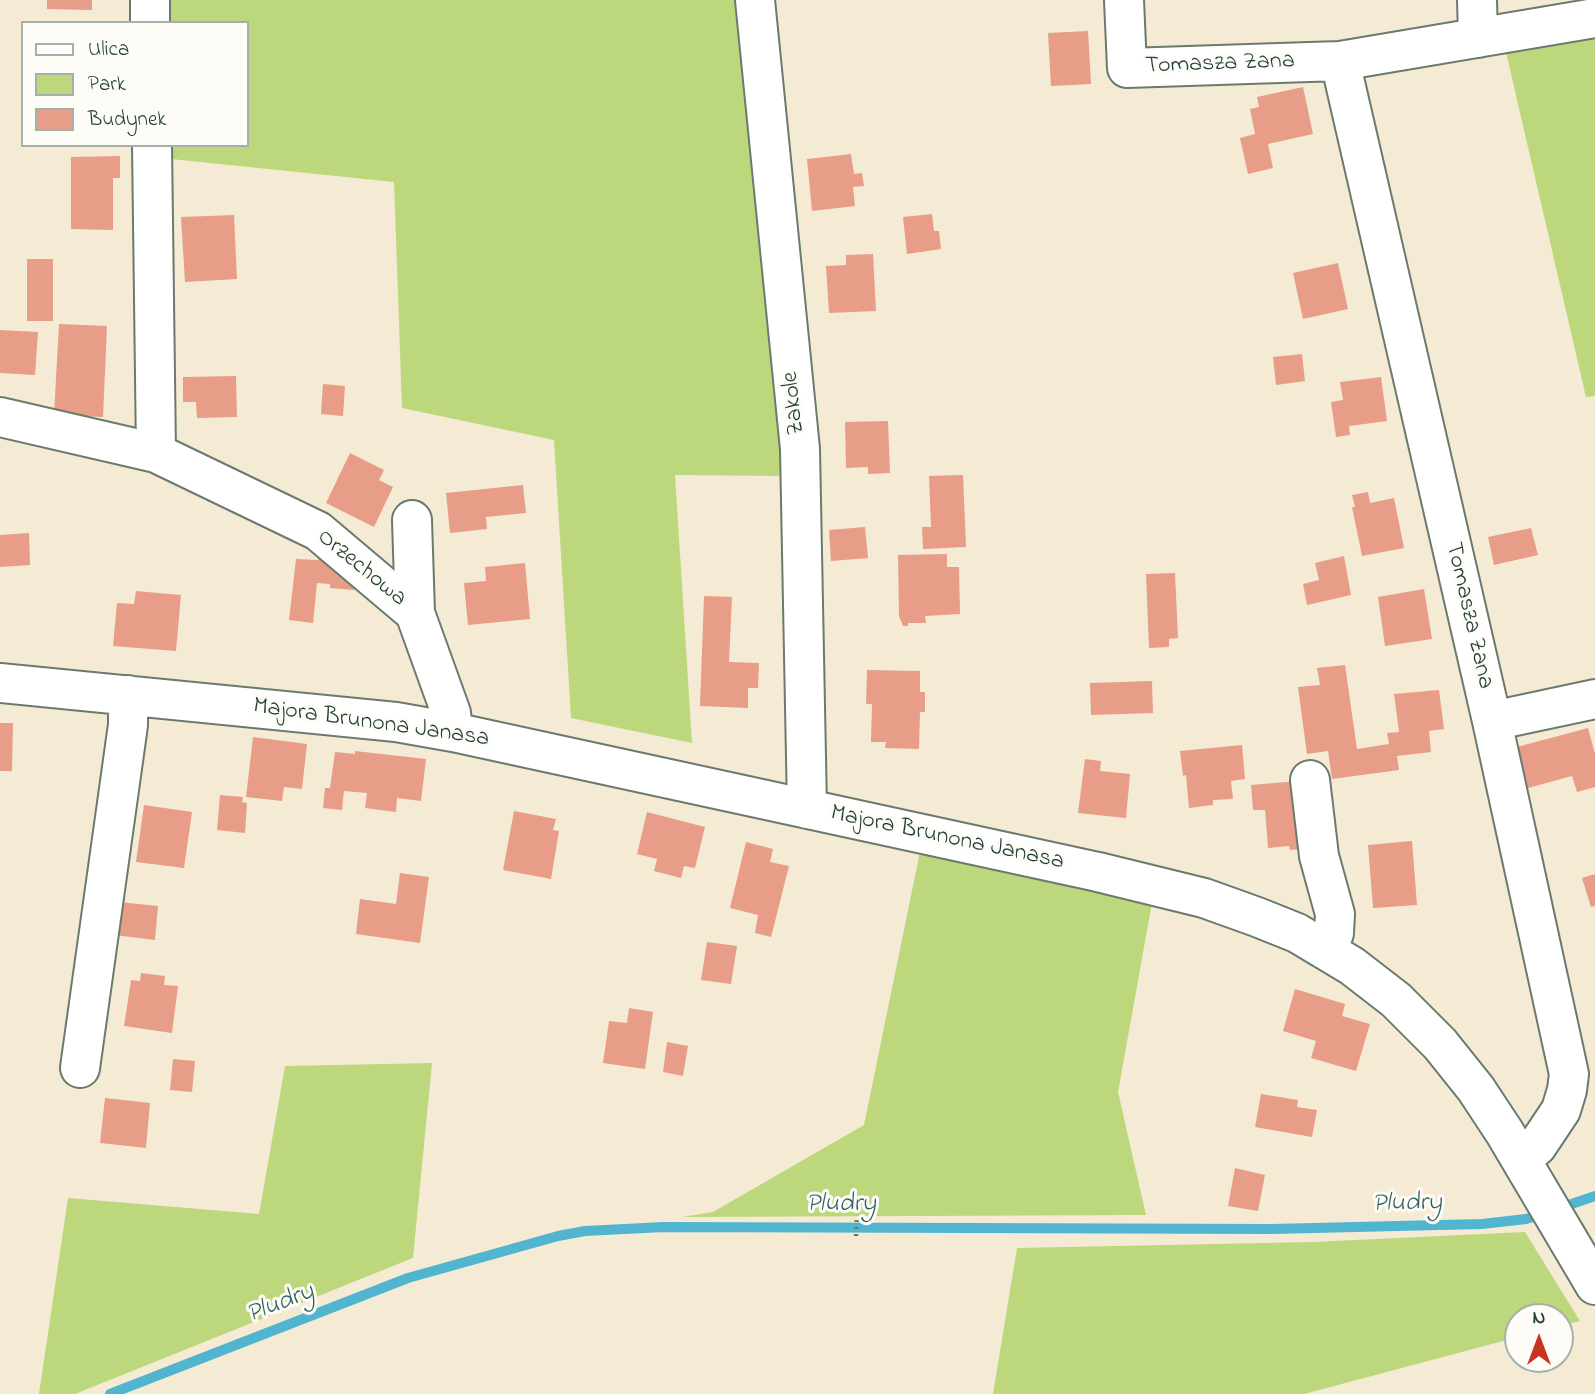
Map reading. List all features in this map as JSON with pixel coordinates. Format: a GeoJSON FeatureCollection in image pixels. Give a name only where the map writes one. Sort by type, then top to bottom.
{"type":"FeatureCollection","features":[{"type":"Feature","properties":{"kind":"street"},"geometry":{"type":"LineString","coordinates":[[150,0],[150,21]]}},
{"type":"Feature","properties":{"kind":"street","name":"Zakole"},"geometry":{"type":"LineString","coordinates":[[755,0],[800,449],[807,809]]}},
{"type":"Feature","properties":{"kind":"street","name":"Tomasza Zana"},"geometry":{"type":"LineString","coordinates":[[1124,0],[1127,68],[1340,61],[1595,18]]}},
{"type":"Feature","properties":{"kind":"street"},"geometry":{"type":"LineString","coordinates":[[1477,0],[1478,38]]}},
{"type":"Feature","properties":{"kind":"street","name":"Tomasza Zana"},"geometry":{"type":"LineString","coordinates":[[1340,61],[1492,720],[1569,1073],[1561,1110],[1536,1146],[1527,1171]]}},
{"type":"Feature","properties":{"kind":"street"},"geometry":{"type":"LineString","coordinates":[[152,147],[156,453]]}},
{"type":"Feature","properties":{"kind":"street","name":"Orzechowa"},"geometry":{"type":"LineString","coordinates":[[0,417],[156,453],[318,531],[415,613],[451,713],[453,732]]}},
{"type":"Feature","properties":{"kind":"street"},"geometry":{"type":"LineString","coordinates":[[412,520],[415,613]]}},
{"type":"Feature","properties":{"kind":"street","name":"Majora Brunona Janasa"},"geometry":{"type":"LineString","coordinates":[[0,683],[396,722],[453,732],[1038,858],[1175,890],[1257,917],[1297,933],[1328,950],[1375,983],[1440,1044],[1476,1089],[1595,1285]]}},
{"type":"Feature","properties":{"kind":"street"},"geometry":{"type":"LineString","coordinates":[[80,1068],[128,725],[128,695]]}},
{"type":"Feature","properties":{"kind":"street"},"geometry":{"type":"LineString","coordinates":[[1492,720],[1595,699]]}},
{"type":"Feature","properties":{"kind":"street"},"geometry":{"type":"LineString","coordinates":[[1310,780],[1319,856],[1335,914],[1334,933],[1328,950]]}},
{"type":"Feature","properties":{"kind":"path"},"geometry":{"type":"LineString","coordinates":[[856,1236],[857,1215]]}},
{"type":"Feature","properties":{"kind":"green space"},"geometry":{"type":"Polygon","coordinates":[[[170,0],[740,0],[786,476],[675,475],[692,743],[571,718],[554,440],[402,408],[394,182],[171,159],[171,147],[248,147],[248,21],[170,21],[170,0]]]}},
{"type":"Feature","properties":{"kind":"green space"},"geometry":{"type":"Polygon","coordinates":[[[1595,30],[1595,396],[1586,397],[1505,48],[1595,30]]]}},
{"type":"Feature","properties":{"kind":"green space"},"geometry":{"type":"Polygon","coordinates":[[[922,842],[1153,897],[1118,1092],[1146,1215],[682,1217],[713,1212],[864,1125],[922,842]]]}},
{"type":"Feature","properties":{"kind":"green space"},"geometry":{"type":"Polygon","coordinates":[[[432,1063],[413,1258],[75,1394],[39,1394],[68,1198],[259,1214],[285,1066],[432,1063]]]}},
{"type":"Feature","properties":{"kind":"green space"},"geometry":{"type":"Polygon","coordinates":[[[1525,1232],[1569,1303],[1504,1303],[1504,1341],[1304,1394],[993,1394],[1017,1248],[1313,1242],[1525,1232]]]}},
{"type":"Feature","properties":{"kind":"green space"},"geometry":{"type":"Polygon","coordinates":[[[1574,1311],[1580,1321],[1574,1322],[1574,1311]]]}},
{"type":"Feature","properties":{"kind":"building"},"geometry":{"type":"Polygon","coordinates":[[[47,0],[92,0],[92,10],[47,9],[47,0]]]}},
{"type":"Feature","properties":{"kind":"building"},"geometry":{"type":"Polygon","coordinates":[[[1088,31],[1091,84],[1051,86],[1048,33],[1088,31]]]}},
{"type":"Feature","properties":{"kind":"building"},"geometry":{"type":"Polygon","coordinates":[[[1303,87],[1313,134],[1268,144],[1273,168],[1248,174],[1240,138],[1255,134],[1250,109],[1259,107],[1257,97],[1303,87]]]}},
{"type":"Feature","properties":{"kind":"building"},"geometry":{"type":"Polygon","coordinates":[[[851,154],[854,174],[862,173],[864,186],[853,187],[855,206],[812,211],[807,159],[851,154]]]}},
{"type":"Feature","properties":{"kind":"building"},"geometry":{"type":"Polygon","coordinates":[[[120,156],[120,178],[113,178],[113,230],[71,229],[71,157],[120,156]]]}},
{"type":"Feature","properties":{"kind":"building"},"geometry":{"type":"Polygon","coordinates":[[[932,214],[934,231],[939,231],[941,249],[907,254],[903,217],[932,214]]]}},
{"type":"Feature","properties":{"kind":"building"},"geometry":{"type":"Polygon","coordinates":[[[234,215],[237,279],[185,282],[181,217],[234,215]]]}},
{"type":"Feature","properties":{"kind":"building"},"geometry":{"type":"Polygon","coordinates":[[[873,254],[876,311],[829,313],[826,266],[846,265],[846,255],[873,254]]]}},
{"type":"Feature","properties":{"kind":"building"},"geometry":{"type":"Polygon","coordinates":[[[27,259],[53,259],[53,321],[27,321],[27,259]]]}},
{"type":"Feature","properties":{"kind":"building"},"geometry":{"type":"Polygon","coordinates":[[[1338,263],[1348,309],[1303,319],[1293,273],[1338,263]]]}},
{"type":"Feature","properties":{"kind":"building"},"geometry":{"type":"Polygon","coordinates":[[[59,324],[107,326],[103,417],[54,415],[59,324]]]}},
{"type":"Feature","properties":{"kind":"building"},"geometry":{"type":"Polygon","coordinates":[[[0,330],[38,332],[35,375],[0,373],[0,330]]]}},
{"type":"Feature","properties":{"kind":"building"},"geometry":{"type":"Polygon","coordinates":[[[1302,354],[1305,381],[1276,385],[1273,357],[1302,354]]]}},
{"type":"Feature","properties":{"kind":"building"},"geometry":{"type":"Polygon","coordinates":[[[236,376],[237,417],[197,418],[196,402],[183,402],[183,377],[236,376]]]}},
{"type":"Feature","properties":{"kind":"building"},"geometry":{"type":"Polygon","coordinates":[[[1381,377],[1387,421],[1349,426],[1350,435],[1336,437],[1331,402],[1343,400],[1340,382],[1381,377]]]}},
{"type":"Feature","properties":{"kind":"building"},"geometry":{"type":"Polygon","coordinates":[[[323,384],[345,386],[343,416],[321,414],[323,384]]]}},
{"type":"Feature","properties":{"kind":"building"},"geometry":{"type":"Polygon","coordinates":[[[888,421],[890,473],[868,474],[868,467],[846,468],[845,422],[888,421]]]}},
{"type":"Feature","properties":{"kind":"building"},"geometry":{"type":"Polygon","coordinates":[[[350,453],[384,470],[379,480],[393,487],[374,527],[326,503],[350,453]]]}},
{"type":"Feature","properties":{"kind":"building"},"geometry":{"type":"Polygon","coordinates":[[[963,475],[966,547],[923,549],[922,527],[931,527],[929,476],[963,475]]]}},
{"type":"Feature","properties":{"kind":"building"},"geometry":{"type":"Polygon","coordinates":[[[523,485],[526,513],[486,517],[487,529],[450,533],[446,493],[523,485]]]}},
{"type":"Feature","properties":{"kind":"building"},"geometry":{"type":"Polygon","coordinates":[[[1368,492],[1370,503],[1394,498],[1404,548],[1362,556],[1352,495],[1368,492]]]}},
{"type":"Feature","properties":{"kind":"building"},"geometry":{"type":"Polygon","coordinates":[[[865,527],[868,558],[831,561],[829,530],[865,527]]]}},
{"type":"Feature","properties":{"kind":"building"},"geometry":{"type":"Polygon","coordinates":[[[1531,528],[1538,555],[1494,565],[1488,537],[1531,528]]]}},
{"type":"Feature","properties":{"kind":"building"},"geometry":{"type":"Polygon","coordinates":[[[29,533],[30,565],[0,567],[0,535],[29,533]]]}},
{"type":"Feature","properties":{"kind":"building"},"geometry":{"type":"Polygon","coordinates":[[[947,554],[947,567],[959,567],[960,614],[925,616],[926,623],[908,623],[908,626],[903,626],[899,616],[898,555],[947,554]]]}},
{"type":"Feature","properties":{"kind":"building"},"geometry":{"type":"Polygon","coordinates":[[[1344,556],[1351,595],[1307,605],[1303,584],[1319,580],[1315,563],[1344,556]]]}},
{"type":"Feature","properties":{"kind":"building"},"geometry":{"type":"Polygon","coordinates":[[[318,557],[333,559],[356,573],[354,590],[330,588],[330,584],[317,583],[313,623],[289,620],[296,559],[318,560],[318,557]]]}},
{"type":"Feature","properties":{"kind":"building"},"geometry":{"type":"Polygon","coordinates":[[[525,563],[530,619],[468,625],[464,583],[486,581],[485,567],[525,563]]]}},
{"type":"Feature","properties":{"kind":"building"},"geometry":{"type":"Polygon","coordinates":[[[1175,573],[1178,638],[1169,639],[1169,647],[1149,648],[1146,574],[1175,573]]]}},
{"type":"Feature","properties":{"kind":"building"},"geometry":{"type":"Polygon","coordinates":[[[1424,589],[1432,639],[1385,646],[1378,597],[1424,589]]]}},
{"type":"Feature","properties":{"kind":"building"},"geometry":{"type":"Polygon","coordinates":[[[136,591],[181,595],[176,651],[113,646],[117,603],[134,604],[136,591]]]}},
{"type":"Feature","properties":{"kind":"building"},"geometry":{"type":"Polygon","coordinates":[[[704,596],[732,597],[729,662],[759,663],[758,688],[748,688],[748,708],[700,706],[704,596]]]}},
{"type":"Feature","properties":{"kind":"building"},"geometry":{"type":"Polygon","coordinates":[[[1345,665],[1357,749],[1389,744],[1387,733],[1399,732],[1394,694],[1439,690],[1444,729],[1429,731],[1431,752],[1397,756],[1399,770],[1332,779],[1328,751],[1307,754],[1298,687],[1320,685],[1317,668],[1345,665]]]}},
{"type":"Feature","properties":{"kind":"building"},"geometry":{"type":"Polygon","coordinates":[[[867,670],[920,671],[920,692],[925,692],[925,712],[920,712],[919,749],[885,748],[886,742],[871,742],[872,704],[866,704],[867,670]]]}},
{"type":"Feature","properties":{"kind":"building"},"geometry":{"type":"Polygon","coordinates":[[[1152,681],[1153,713],[1091,715],[1090,683],[1152,681]]]}},
{"type":"Feature","properties":{"kind":"building"},"geometry":{"type":"Polygon","coordinates":[[[0,723],[13,723],[12,771],[0,771],[0,723]]]}},
{"type":"Feature","properties":{"kind":"building"},"geometry":{"type":"Polygon","coordinates":[[[1588,728],[1595,754],[1595,787],[1577,792],[1572,776],[1528,788],[1517,747],[1588,728]]]}},
{"type":"Feature","properties":{"kind":"building"},"geometry":{"type":"Polygon","coordinates":[[[253,737],[307,744],[302,789],[284,787],[282,801],[246,797],[253,737]]]}},
{"type":"Feature","properties":{"kind":"building"},"geometry":{"type":"Polygon","coordinates":[[[1242,745],[1245,779],[1231,781],[1233,799],[1213,800],[1213,805],[1189,808],[1186,775],[1183,776],[1180,751],[1242,745]]]}},
{"type":"Feature","properties":{"kind":"building"},"geometry":{"type":"Polygon","coordinates":[[[355,751],[426,759],[421,801],[397,798],[396,812],[365,808],[367,793],[344,791],[342,810],[323,808],[325,788],[330,788],[335,752],[355,754],[355,751]]]}},
{"type":"Feature","properties":{"kind":"building"},"geometry":{"type":"Polygon","coordinates":[[[1085,759],[1101,761],[1100,771],[1130,774],[1126,818],[1078,813],[1085,759]]]}},
{"type":"Feature","properties":{"kind":"building"},"geometry":{"type":"Polygon","coordinates":[[[1298,781],[1312,848],[1268,848],[1265,810],[1253,810],[1251,785],[1298,781]]]}},
{"type":"Feature","properties":{"kind":"building"},"geometry":{"type":"Polygon","coordinates":[[[220,795],[243,797],[242,802],[247,803],[245,833],[217,830],[220,795]]]}},
{"type":"Feature","properties":{"kind":"building"},"geometry":{"type":"Polygon","coordinates":[[[144,805],[192,812],[184,868],[136,862],[144,805]]]}},
{"type":"Feature","properties":{"kind":"building"},"geometry":{"type":"Polygon","coordinates":[[[514,811],[556,819],[553,830],[559,831],[551,879],[503,870],[514,811]]]}},
{"type":"Feature","properties":{"kind":"building"},"geometry":{"type":"Polygon","coordinates":[[[647,812],[705,827],[695,868],[684,866],[681,878],[654,871],[657,859],[637,854],[647,812]]]}},
{"type":"Feature","properties":{"kind":"building"},"geometry":{"type":"Polygon","coordinates":[[[1412,841],[1417,905],[1373,908],[1368,845],[1412,841]]]}},
{"type":"Feature","properties":{"kind":"building"},"geometry":{"type":"Polygon","coordinates":[[[746,842],[773,849],[770,862],[789,866],[771,937],[755,933],[758,915],[730,908],[746,842]]]}},
{"type":"Feature","properties":{"kind":"building"},"geometry":{"type":"Polygon","coordinates":[[[400,873],[429,877],[420,943],[356,934],[360,899],[396,904],[400,873]]]}},
{"type":"Feature","properties":{"kind":"building"},"geometry":{"type":"Polygon","coordinates":[[[1595,874],[1595,906],[1591,907],[1582,878],[1595,874]]]}},
{"type":"Feature","properties":{"kind":"building"},"geometry":{"type":"Polygon","coordinates":[[[109,901],[158,906],[155,940],[106,934],[109,901]]]}},
{"type":"Feature","properties":{"kind":"building"},"geometry":{"type":"Polygon","coordinates":[[[707,942],[737,946],[731,984],[701,980],[707,942]]]}},
{"type":"Feature","properties":{"kind":"building"},"geometry":{"type":"Polygon","coordinates":[[[141,973],[165,976],[164,985],[178,986],[172,1033],[124,1026],[131,980],[140,981],[141,973]]]}},
{"type":"Feature","properties":{"kind":"building"},"geometry":{"type":"Polygon","coordinates":[[[1295,989],[1345,1004],[1342,1016],[1370,1024],[1356,1071],[1311,1058],[1316,1041],[1283,1031],[1295,989]]]}},
{"type":"Feature","properties":{"kind":"building"},"geometry":{"type":"Polygon","coordinates":[[[629,1008],[653,1012],[645,1069],[603,1063],[609,1021],[627,1023],[629,1008]]]}},
{"type":"Feature","properties":{"kind":"building"},"geometry":{"type":"Polygon","coordinates":[[[667,1042],[688,1046],[683,1076],[663,1072],[667,1042]]]}},
{"type":"Feature","properties":{"kind":"building"},"geometry":{"type":"Polygon","coordinates":[[[173,1059],[195,1061],[192,1092],[170,1090],[173,1059]]]}},
{"type":"Feature","properties":{"kind":"building"},"geometry":{"type":"Polygon","coordinates":[[[1261,1094],[1298,1100],[1297,1107],[1317,1110],[1312,1137],[1255,1127],[1261,1094]]]}},
{"type":"Feature","properties":{"kind":"building"},"geometry":{"type":"Polygon","coordinates":[[[105,1098],[150,1103],[146,1148],[100,1143],[105,1098]]]}},
{"type":"Feature","properties":{"kind":"building"},"geometry":{"type":"Polygon","coordinates":[[[1235,1168],[1265,1175],[1258,1211],[1228,1206],[1235,1168]]]}},
{"type":"Feature","properties":{"kind":"waterway","name":"Pludry"},"geometry":{"type":"LineString","coordinates":[[1557,1209],[1595,1196]]}},
{"type":"Feature","properties":{"kind":"waterway","name":"Pludry"},"geometry":{"type":"LineString","coordinates":[[110,1394],[408,1278],[585,1231],[664,1227],[1272,1229],[1482,1224],[1526,1219],[1543,1214]]}}]}
